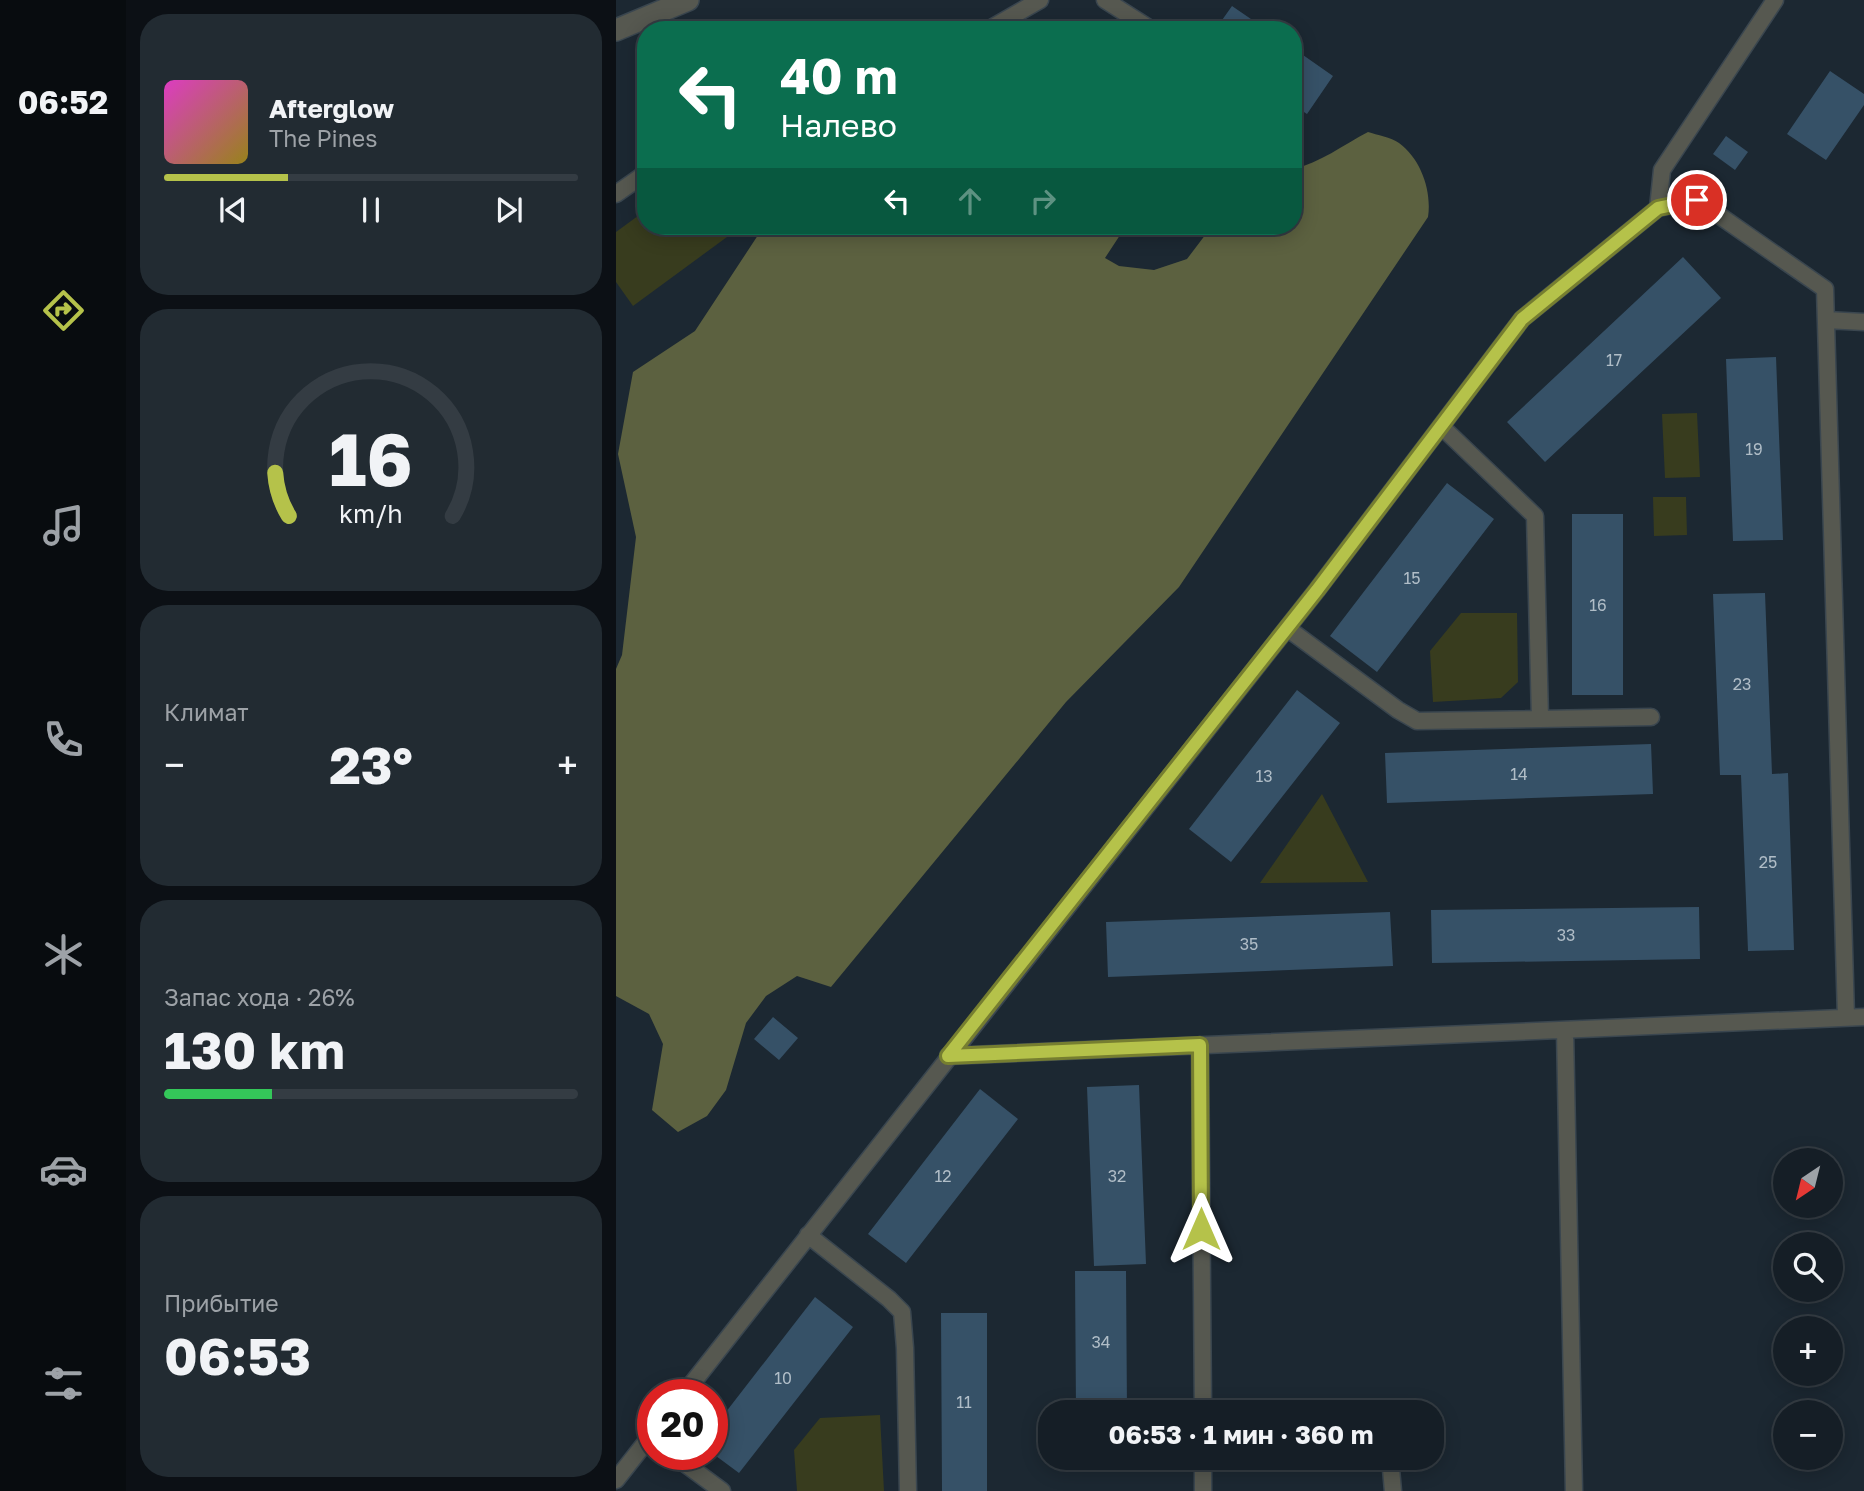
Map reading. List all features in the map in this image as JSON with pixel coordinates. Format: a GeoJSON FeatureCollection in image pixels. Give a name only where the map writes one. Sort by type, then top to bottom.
{"type":"FeatureCollection","features":[{"type":"Feature","properties":{"kind":"street"},"geometry":{"type":"LineString","coordinates":[[638,21],[688,0]]}},
{"type":"Feature","properties":{"kind":"street"},"geometry":{"type":"LineString","coordinates":[[616,30],[637,21]]}},
{"type":"Feature","properties":{"kind":"lane"},"geometry":{"type":"LineString","coordinates":[[1004,21],[1040,0]]}},
{"type":"Feature","properties":{"kind":"lane"},"geometry":{"type":"LineString","coordinates":[[1105,0],[1138,21]]}},
{"type":"Feature","properties":{"kind":"lane"},"geometry":{"type":"LineString","coordinates":[[1658,208],[1662,170],[1775,0]]}},
{"type":"Feature","properties":{"kind":"lane"},"geometry":{"type":"LineString","coordinates":[[616,194],[637,179]]}},
{"type":"Feature","properties":{"kind":"lane"},"geometry":{"type":"LineString","coordinates":[[696,1379],[1287,628],[1522,319],[1658,208],[1697,200],[1825,289],[1846,1017]]}},
{"type":"Feature","properties":{"kind":"lane"},"geometry":{"type":"LineString","coordinates":[[1826,320],[1864,322]]}},
{"type":"Feature","properties":{"kind":"lane"},"geometry":{"type":"LineString","coordinates":[[1441,426],[1535,516],[1540,719]]}},
{"type":"Feature","properties":{"kind":"lane"},"geometry":{"type":"LineString","coordinates":[[1287,628],[1398,710],[1417,721],[1651,717]]}},
{"type":"Feature","properties":{"kind":"lane"},"geometry":{"type":"LineString","coordinates":[[948,1056],[1864,1017]]}},
{"type":"Feature","properties":{"kind":"lane"},"geometry":{"type":"LineString","coordinates":[[1564,1031],[1574,1491]]}},
{"type":"Feature","properties":{"kind":"lane"},"geometry":{"type":"LineString","coordinates":[[1200,1045],[1203,1400]]}},
{"type":"Feature","properties":{"kind":"lane"},"geometry":{"type":"LineString","coordinates":[[808,1235],[902,1312],[908,1491]]}},
{"type":"Feature","properties":{"kind":"lane"},"geometry":{"type":"LineString","coordinates":[[616,1480],[637,1455]]}},
{"type":"Feature","properties":{"kind":"lane"},"geometry":{"type":"LineString","coordinates":[[694,1470],[722,1491]]}},
{"type":"Feature","properties":{"kind":"lane"},"geometry":{"type":"LineString","coordinates":[[1203,1470],[1203,1491]]}},
{"type":"Feature","properties":{"kind":"lane"},"geometry":{"type":"LineString","coordinates":[[1391,1470],[1393,1491]]}},
{"type":"Feature","properties":{"kind":"green space"},"geometry":{"type":"Polygon","coordinates":[[[1368,132],[1396,141],[1407,150],[1423,176],[1428,197],[1428,217],[1179,587],[1066,702],[831,987],[797,976],[766,996],[746,1023],[726,1090],[707,1116],[678,1132],[652,1110],[663,1044],[649,1014],[616,996],[616,669],[622,655],[636,537],[618,454],[633,372],[695,331],[758,235],[1120,235],[1105,258],[1119,266],[1154,270],[1187,259],[1205,235],[1302,235],[1302,166],[1368,132]]]}},
{"type":"Feature","properties":{"kind":"green space"},"geometry":{"type":"Polygon","coordinates":[[[637,217],[637,235],[730,235],[633,306],[616,282],[616,232],[637,217]]]}},
{"type":"Feature","properties":{"kind":"green space"},"geometry":{"type":"Polygon","coordinates":[[[1697,413],[1700,477],[1665,478],[1662,414],[1697,413]]]}},
{"type":"Feature","properties":{"kind":"green space"},"geometry":{"type":"Polygon","coordinates":[[[1653,497],[1686,497],[1687,535],[1654,536],[1653,497]]]}},
{"type":"Feature","properties":{"kind":"green space"},"geometry":{"type":"Polygon","coordinates":[[[1461,613],[1517,613],[1518,682],[1501,698],[1433,702],[1430,651],[1461,613]]]}},
{"type":"Feature","properties":{"kind":"green space"},"geometry":{"type":"Polygon","coordinates":[[[1322,794],[1368,882],[1260,883],[1322,794]]]}},
{"type":"Feature","properties":{"kind":"green space"},"geometry":{"type":"Polygon","coordinates":[[[880,1415],[884,1491],[797,1491],[794,1450],[820,1418],[880,1415]]]}},
{"type":"Feature","properties":{"kind":"building"},"geometry":{"type":"Polygon","coordinates":[[[1232,6],[1254,21],[1221,21],[1232,6]]]}},
{"type":"Feature","properties":{"kind":"building"},"geometry":{"type":"Polygon","coordinates":[[[1302,54],[1333,76],[1307,114],[1302,111],[1302,54]]]}},
{"type":"Feature","properties":{"kind":"building"},"geometry":{"type":"Polygon","coordinates":[[[1830,71],[1864,94],[1864,105],[1826,160],[1787,134],[1830,71]]]}},
{"type":"Feature","properties":{"kind":"building"},"geometry":{"type":"Polygon","coordinates":[[[1726,136],[1748,152],[1735,170],[1713,154],[1726,136]]]}},
{"type":"Feature","properties":{"kind":"building"},"geometry":{"type":"Polygon","coordinates":[[[1683,257],[1721,298],[1545,462],[1507,422],[1683,257]]]}},
{"type":"Feature","properties":{"kind":"building"},"geometry":{"type":"Polygon","coordinates":[[[1776,357],[1783,540],[1733,541],[1726,359],[1776,357]]]}},
{"type":"Feature","properties":{"kind":"building"},"geometry":{"type":"Polygon","coordinates":[[[1447,483],[1494,519],[1377,672],[1330,636],[1447,483]]]}},
{"type":"Feature","properties":{"kind":"building"},"geometry":{"type":"Polygon","coordinates":[[[1572,514],[1623,514],[1623,695],[1572,695],[1572,514]]]}},
{"type":"Feature","properties":{"kind":"building"},"geometry":{"type":"Polygon","coordinates":[[[1765,593],[1772,774],[1788,773],[1794,950],[1748,951],[1741,775],[1720,775],[1713,594],[1765,593]]]}},
{"type":"Feature","properties":{"kind":"building"},"geometry":{"type":"Polygon","coordinates":[[[1297,690],[1340,723],[1231,862],[1189,829],[1297,690]]]}},
{"type":"Feature","properties":{"kind":"building"},"geometry":{"type":"Polygon","coordinates":[[[1651,744],[1653,794],[1387,803],[1385,753],[1651,744]]]}},
{"type":"Feature","properties":{"kind":"building"},"geometry":{"type":"Polygon","coordinates":[[[1699,907],[1700,959],[1432,963],[1431,910],[1699,907]]]}},
{"type":"Feature","properties":{"kind":"building"},"geometry":{"type":"Polygon","coordinates":[[[1390,912],[1393,966],[1108,977],[1106,922],[1390,912]]]}},
{"type":"Feature","properties":{"kind":"building"},"geometry":{"type":"Polygon","coordinates":[[[773,1017],[798,1038],[779,1060],[754,1039],[773,1017]]]}},
{"type":"Feature","properties":{"kind":"building"},"geometry":{"type":"Polygon","coordinates":[[[1139,1085],[1146,1264],[1094,1266],[1087,1087],[1139,1085]]]}},
{"type":"Feature","properties":{"kind":"building"},"geometry":{"type":"Polygon","coordinates":[[[980,1089],[1018,1119],[906,1263],[868,1234],[980,1089]]]}},
{"type":"Feature","properties":{"kind":"building"},"geometry":{"type":"Polygon","coordinates":[[[1075,1271],[1126,1271],[1127,1400],[1076,1400],[1075,1271]]]}},
{"type":"Feature","properties":{"kind":"building"},"geometry":{"type":"Polygon","coordinates":[[[815,1297],[853,1327],[739,1473],[728,1465],[728,1409],[815,1297]]]}},
{"type":"Feature","properties":{"kind":"building"},"geometry":{"type":"Polygon","coordinates":[[[941,1313],[987,1313],[987,1491],[942,1491],[941,1313]]]}},
{"type":"Feature","properties":{"kind":"route"},"geometry":{"type":"LineString","coordinates":[[1201,1229],[1200,1045],[948,1056],[1317,590],[1522,319],[1658,208],[1697,200]]}}]}
